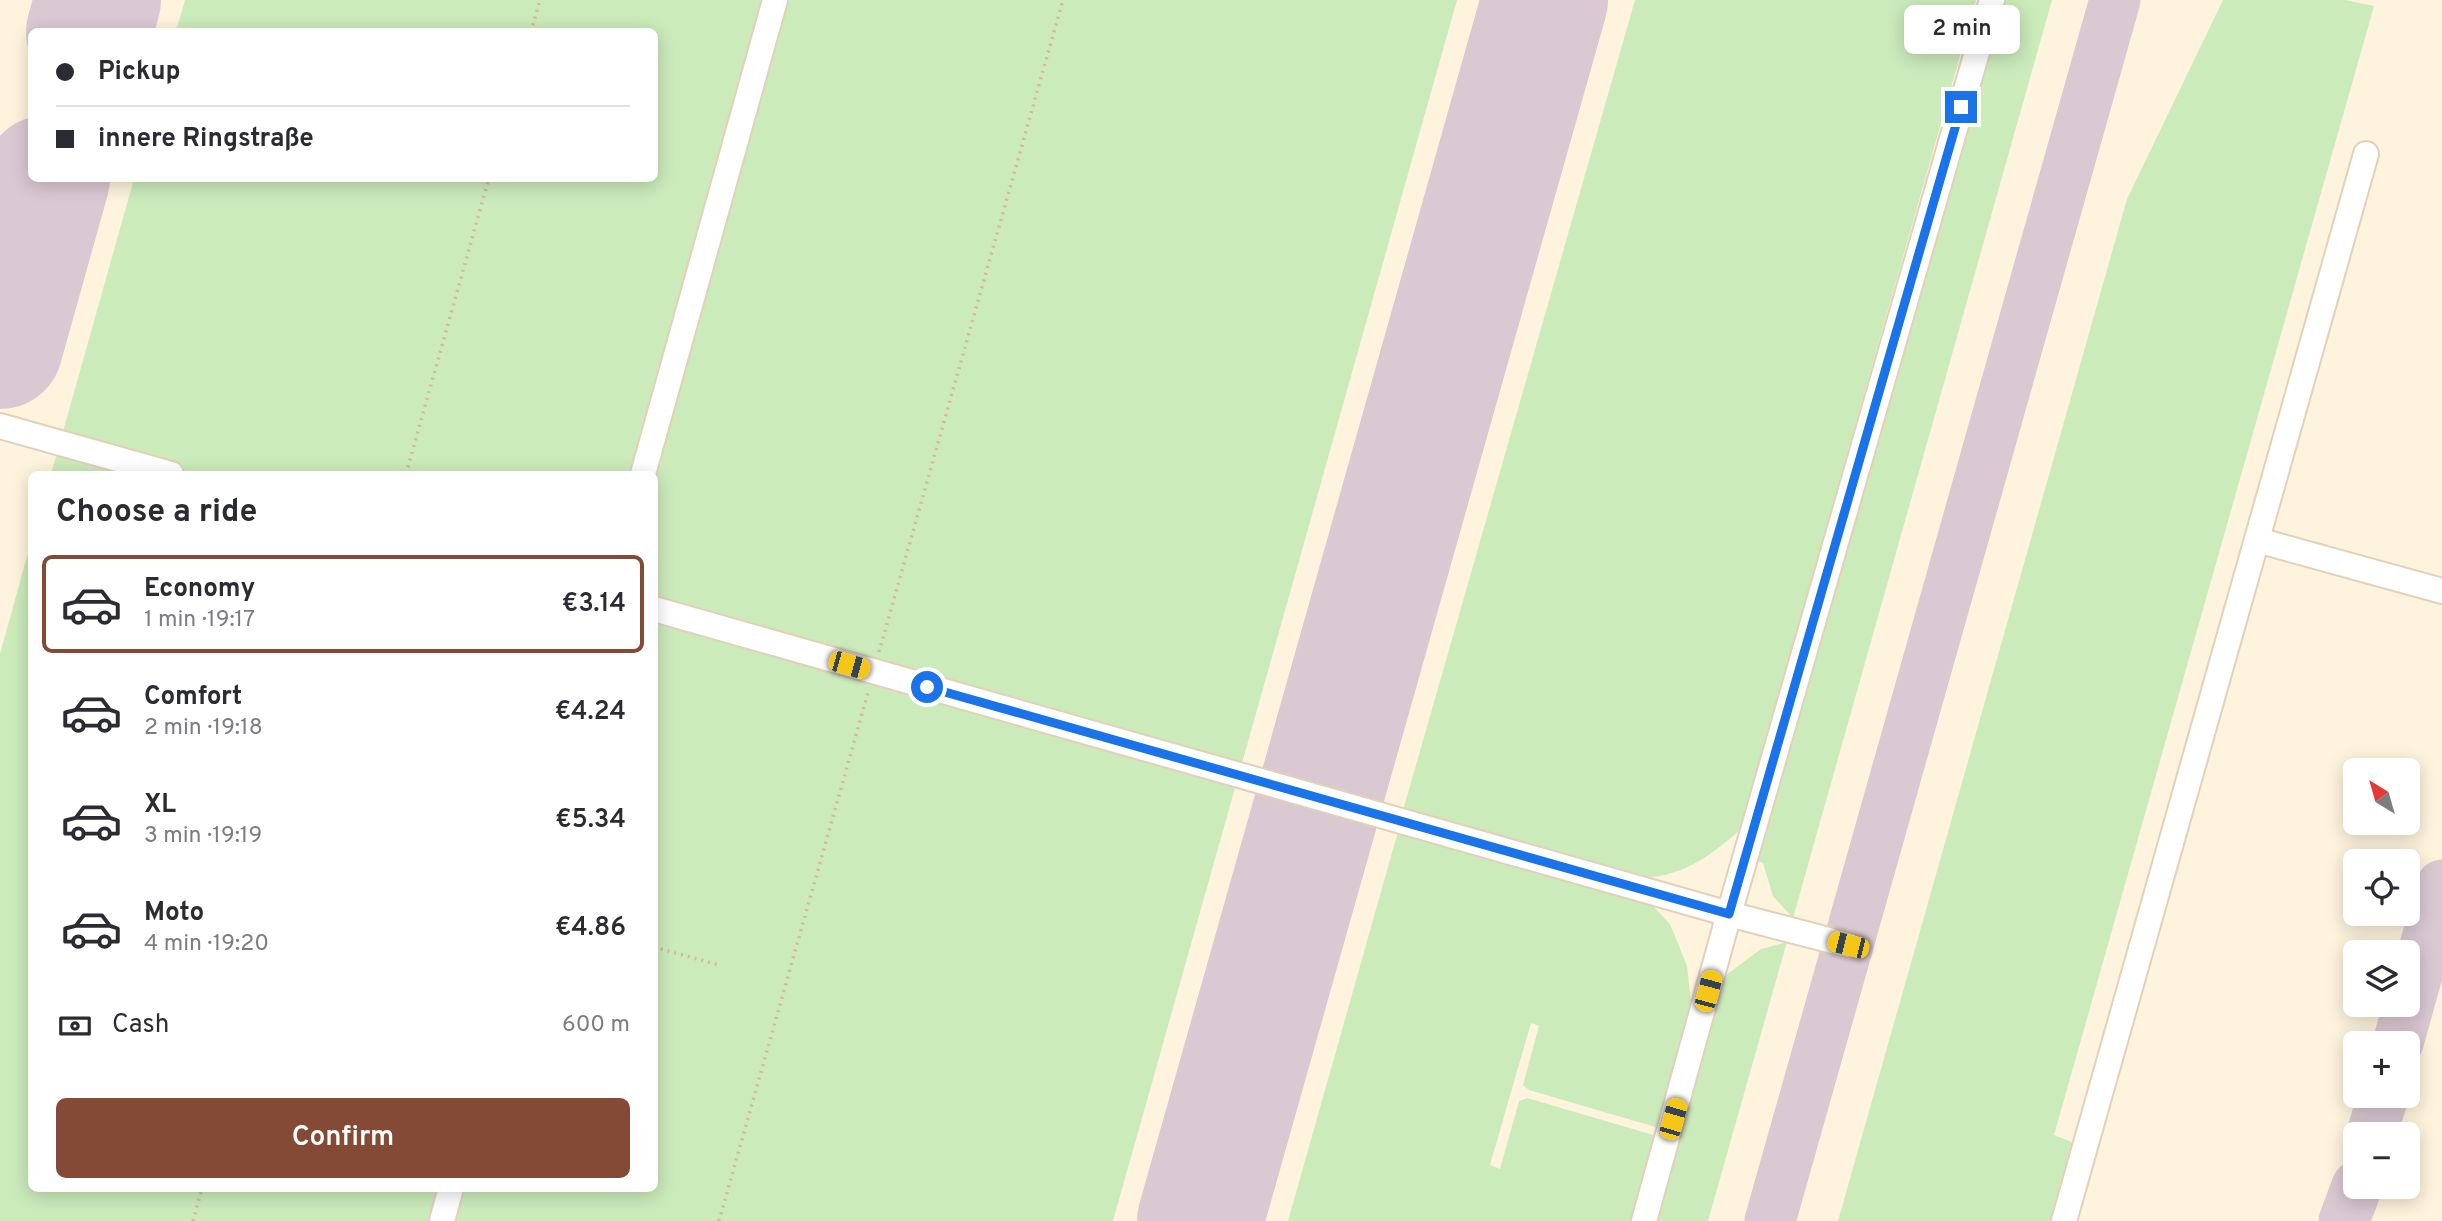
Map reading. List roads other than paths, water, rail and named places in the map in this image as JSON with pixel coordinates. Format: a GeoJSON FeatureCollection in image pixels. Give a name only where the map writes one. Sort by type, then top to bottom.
{"type":"FeatureCollection","features":[{"type":"Feature","properties":{"kind":"lane"},"geometry":{"type":"LineString","coordinates":[[644,471],[775,0]]}},
{"type":"Feature","properties":{"kind":"lane"},"geometry":{"type":"LineString","coordinates":[[1644,1221],[1729,914],[1992,0]]}},
{"type":"Feature","properties":{"kind":"lane"},"geometry":{"type":"LineString","coordinates":[[2064,1221],[2366,154]]}},
{"type":"Feature","properties":{"kind":"lane"},"geometry":{"type":"LineString","coordinates":[[0,426],[160,471]]}},
{"type":"Feature","properties":{"kind":"lane"},"geometry":{"type":"LineString","coordinates":[[2257,540],[2442,591]]}},
{"type":"Feature","properties":{"kind":"lane"},"geometry":{"type":"LineString","coordinates":[[658,610],[1729,914],[1848,945]]}},
{"type":"Feature","properties":{"kind":"lane"},"geometry":{"type":"LineString","coordinates":[[442,1221],[450,1192]]}}]}
